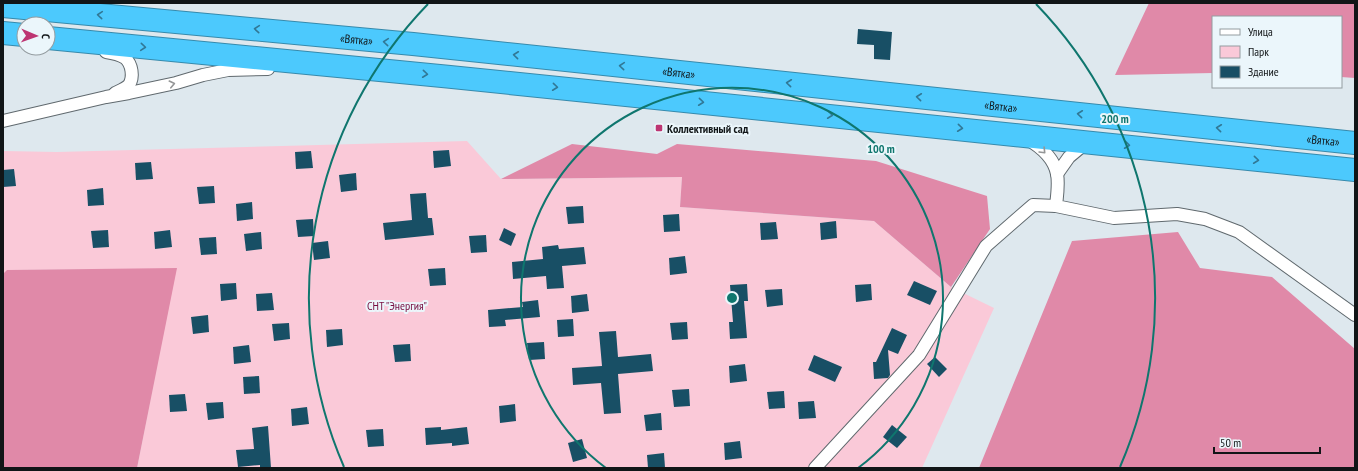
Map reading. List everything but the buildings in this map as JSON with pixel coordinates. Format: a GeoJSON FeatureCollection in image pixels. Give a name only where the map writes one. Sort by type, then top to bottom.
{"type":"FeatureCollection","features":[{"type":"Feature","properties":{"kind":"highway","name":"«Вятка»"},"geometry":{"type":"LineString","coordinates":[[3,6],[429,46],[1355,143]]}},
{"type":"Feature","properties":{"kind":"highway"},"geometry":{"type":"LineString","coordinates":[[3,34],[16,36]]}},
{"type":"Feature","properties":{"kind":"highway"},"geometry":{"type":"LineString","coordinates":[[56,39],[394,70],[1088,141],[1355,170]]}},
{"type":"Feature","properties":{"kind":"street"},"geometry":{"type":"LineString","coordinates":[[56,43],[117,54],[128,61],[132,72],[129,84],[125,88],[106,97]]}},
{"type":"Feature","properties":{"kind":"street"},"geometry":{"type":"LineString","coordinates":[[3,120],[228,70],[254,68],[394,70]]}},
{"type":"Feature","properties":{"kind":"street"},"geometry":{"type":"LineString","coordinates":[[1021,135],[1038,145],[1050,158],[1057,174],[1056,206]]}},
{"type":"Feature","properties":{"kind":"street"},"geometry":{"type":"LineString","coordinates":[[1057,174],[1069,157],[1088,141]]}},
{"type":"Feature","properties":{"kind":"street"},"geometry":{"type":"LineString","coordinates":[[815,468],[919,355],[986,246],[1033,205],[1056,206],[1114,218],[1177,214],[1205,219],[1239,232],[1355,315]]}},
{"type":"Feature","properties":{"kind":"green space","name":"СНТ \"Энергия\""},"geometry":{"type":"Polygon","coordinates":[[[467,141],[501,179],[682,177],[680,207],[874,221],[951,287],[994,308],[922,468],[137,468],[176,269],[8,270],[3,274],[3,151],[57,152],[467,141]]]}},
{"type":"Feature","properties":{"kind":"shaded area"},"geometry":{"type":"Polygon","coordinates":[[[1149,3],[1355,3],[1355,78],[1342,77],[1342,16],[1212,16],[1212,73],[1115,75],[1149,3]]]}},
{"type":"Feature","properties":{"kind":"shaded area"},"geometry":{"type":"Polygon","coordinates":[[[572,144],[657,154],[677,144],[876,161],[987,196],[990,229],[951,287],[874,221],[680,207],[682,177],[501,179],[572,144]]]}},
{"type":"Feature","properties":{"kind":"shaded area"},"geometry":{"type":"Polygon","coordinates":[[[1178,232],[1200,268],[1272,277],[1355,349],[1355,468],[979,468],[1072,241],[1178,232]]]}},
{"type":"Feature","properties":{"kind":"shaded area"},"geometry":{"type":"Polygon","coordinates":[[[177,268],[137,468],[3,468],[3,274],[7,270],[177,268]]]}},
{"type":"Feature","properties":{"kind":"place","name":"Коллективный сад"},"geometry":{"type":"Point","coordinates":[659,128]}}]}
